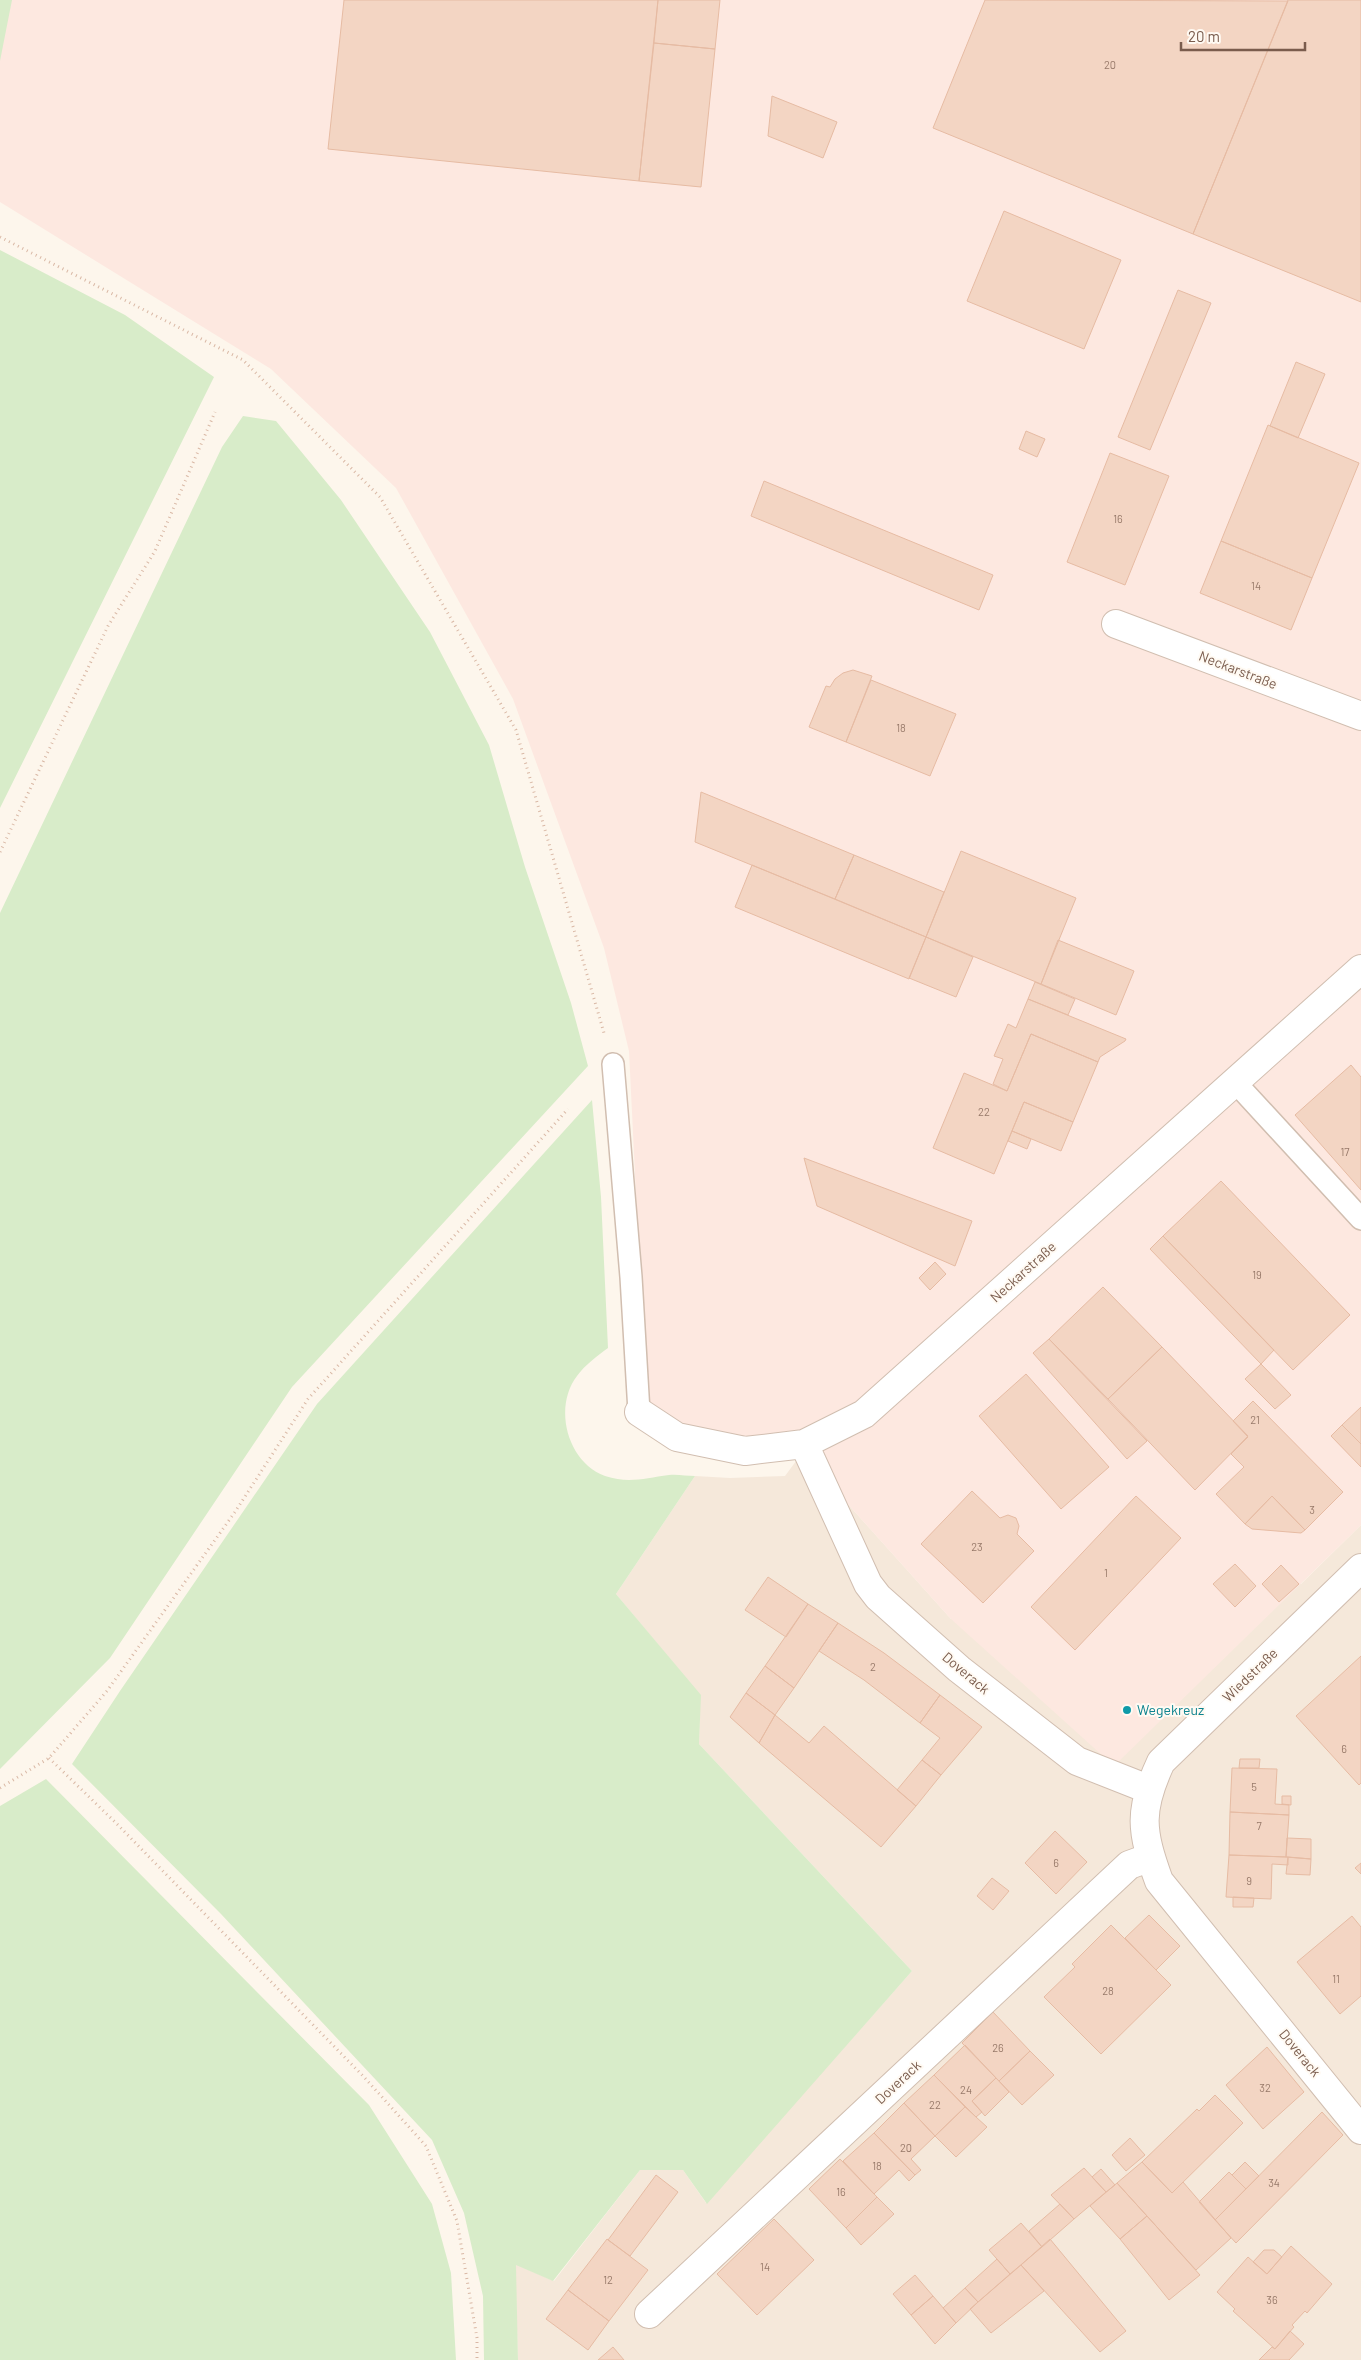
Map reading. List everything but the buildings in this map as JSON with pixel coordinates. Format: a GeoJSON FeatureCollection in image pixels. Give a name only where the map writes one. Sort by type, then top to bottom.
{"type":"FeatureCollection","features":[{"type":"Feature","properties":{"kind":"street","name":"Neckarstraße"},"geometry":{"type":"LineString","coordinates":[[1116,624],[1361,716]]}},
{"type":"Feature","properties":{"kind":"street","name":"Neckarstraße"},"geometry":{"type":"LineString","coordinates":[[639,1412],[677,1437],[745,1451],[804,1444],[864,1414],[1361,969]]}},
{"type":"Feature","properties":{"kind":"street","name":"Doverack"},"geometry":{"type":"LineString","coordinates":[[804,1444],[868,1584],[878,1596],[959,1669],[1077,1761],[1148,1789],[1143,1824],[1150,1857],[1160,1881],[1361,2130]]}},
{"type":"Feature","properties":{"kind":"street","name":"Wiedstraße"},"geometry":{"type":"LineString","coordinates":[[1148,1789],[1161,1762],[1361,1568]]}},
{"type":"Feature","properties":{"kind":"street","name":"Doverack"},"geometry":{"type":"LineString","coordinates":[[649,2314],[1129,1866],[1150,1857]]}},
{"type":"Feature","properties":{"kind":"lane"},"geometry":{"type":"LineString","coordinates":[[613,1064],[632,1277],[639,1412]]}},
{"type":"Feature","properties":{"kind":"lane"},"geometry":{"type":"LineString","coordinates":[[1235,1082],[1361,1219]]}},
{"type":"Feature","properties":{"kind":"path"},"geometry":{"type":"LineString","coordinates":[[0,237],[243,360],[380,498],[516,730],[613,1064]]}},
{"type":"Feature","properties":{"kind":"path"},"geometry":{"type":"LineString","coordinates":[[0,852],[108,626],[155,551],[216,412]]}},
{"type":"Feature","properties":{"kind":"path"},"geometry":{"type":"LineString","coordinates":[[0,1788],[49,1758],[107,1691],[235,1512],[308,1399],[568,1110]]}},
{"type":"Feature","properties":{"kind":"path"},"geometry":{"type":"LineString","coordinates":[[49,1758],[117,1824],[344,2056],[426,2146],[457,2221],[477,2338],[477,2360]]}},
{"type":"Feature","properties":{"kind":"shaded area"},"geometry":{"type":"Polygon","coordinates":[[[0,0],[1361,0],[1361,1525],[1114,1766],[951,1619],[802,1453],[644,1426],[641,1297],[629,1051],[604,948],[513,699],[396,488],[271,369],[0,202],[0,0]]]}},
{"type":"Feature","properties":{"kind":"shaded area"},"geometry":{"type":"Polygon","coordinates":[[[802,1453],[951,1619],[1301,1584],[1361,1525],[1361,2360],[518,2360],[515,2264],[554,2281],[640,2170],[683,2170],[706,2203],[912,1971],[699,1744],[700,1695],[616,1594],[695,1476],[730,1478],[785,1476],[802,1453]]]}},
{"type":"Feature","properties":{"kind":"green space"},"geometry":{"type":"Polygon","coordinates":[[[0,0],[12,0],[0,61],[0,0]]]}},
{"type":"Feature","properties":{"kind":"green space"},"geometry":{"type":"Polygon","coordinates":[[[0,250],[125,315],[214,377],[0,808],[0,250]]]}},
{"type":"Feature","properties":{"kind":"green space"},"geometry":{"type":"Polygon","coordinates":[[[243,416],[276,421],[341,500],[430,632],[489,745],[525,867],[571,1003],[588,1066],[292,1387],[110,1658],[0,1769],[0,913],[222,447],[243,416]]]}},
{"type":"Feature","properties":{"kind":"green space"},"geometry":{"type":"Polygon","coordinates":[[[592,1100],[601,1197],[608,1348],[584,1368],[570,1389],[566,1403],[565,1418],[568,1432],[573,1446],[581,1459],[592,1469],[605,1476],[629,1480],[672,1475],[695,1476],[616,1594],[701,1695],[699,1744],[912,1971],[707,2204],[683,2170],[640,2170],[553,2281],[516,2265],[518,2360],[484,2360],[483,2296],[464,2213],[432,2140],[221,1914],[72,1764],[317,1404],[592,1100]]]}},
{"type":"Feature","properties":{"kind":"green space"},"geometry":{"type":"Polygon","coordinates":[[[46,1779],[369,2105],[432,2204],[451,2273],[456,2360],[0,2360],[0,1806],[46,1779]]]}},
{"type":"Feature","properties":{"kind":"place","name":"Wegekreuz"},"geometry":{"type":"Point","coordinates":[1127,1710]}}]}
